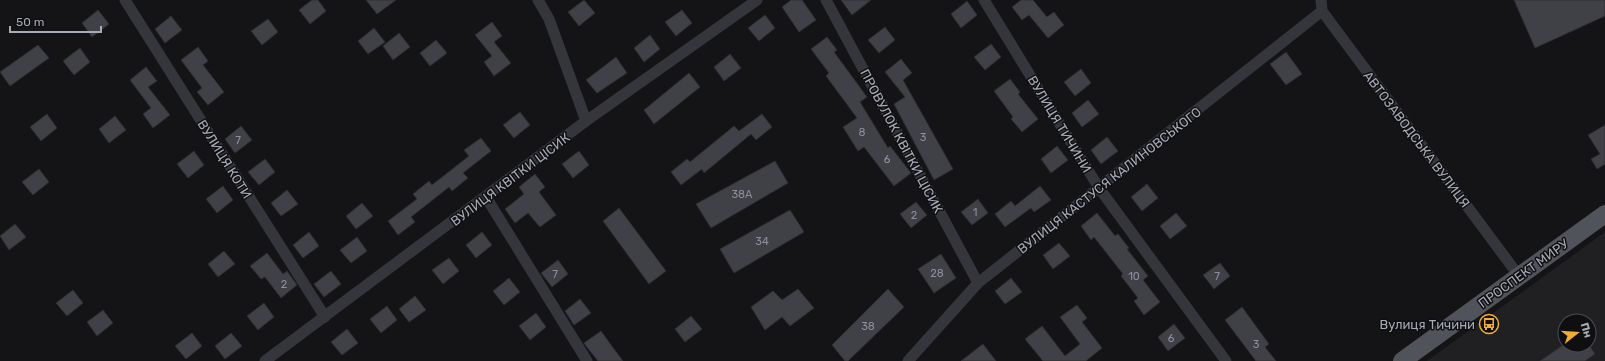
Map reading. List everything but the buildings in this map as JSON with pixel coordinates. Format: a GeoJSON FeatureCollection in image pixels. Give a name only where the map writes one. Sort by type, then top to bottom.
{"type":"FeatureCollection","features":[{"type":"Feature","properties":{"kind":"main road","name":"ПРОСПЕКТ МИРУ"},"geometry":{"type":"LineString","coordinates":[[1402,361],[1605,214]]}},
{"type":"Feature","properties":{"kind":"street","name":"ВУЛИЦЯ КОТИ"},"geometry":{"type":"LineString","coordinates":[[125,0],[326,317]]}},
{"type":"Feature","properties":{"kind":"street"},"geometry":{"type":"LineString","coordinates":[[538,0],[549,19],[586,121]]}},
{"type":"Feature","properties":{"kind":"street","name":"ВУЛИЦЯ КВІТКИ ЦІСИК"},"geometry":{"type":"LineString","coordinates":[[265,361],[326,317],[586,121],[757,0]]}},
{"type":"Feature","properties":{"kind":"street","name":"ПРОВУЛОК КВІТКИ ЦІСИК"},"geometry":{"type":"LineString","coordinates":[[826,0],[978,282]]}},
{"type":"Feature","properties":{"kind":"street","name":"ВУЛИЦЯ ТИЧИНИ"},"geometry":{"type":"LineString","coordinates":[[984,0],[1099,188],[1226,361]]}},
{"type":"Feature","properties":{"kind":"street","name":"ВУЛИЦЯ КАСТУСЯ КАЛИНОВСЬКОГО"},"geometry":{"type":"LineString","coordinates":[[908,361],[978,282],[1099,188],[1322,5]]}},
{"type":"Feature","properties":{"kind":"street","name":"АВТОЗАВОДСЬКА ВУЛИЦЯ"},"geometry":{"type":"LineString","coordinates":[[1322,5],[1519,276]]}},
{"type":"Feature","properties":{"kind":"street"},"geometry":{"type":"LineString","coordinates":[[486,197],[587,361]]}},
{"type":"Feature","properties":{"kind":"shaded area"},"geometry":{"type":"Polygon","coordinates":[[[1605,232],[1605,361],[1427,361],[1605,232]]]}},
{"type":"Feature","properties":{"kind":"place","name":"Вулиця Тичини"},"geometry":{"type":"Point","coordinates":[1489,324]}}]}
